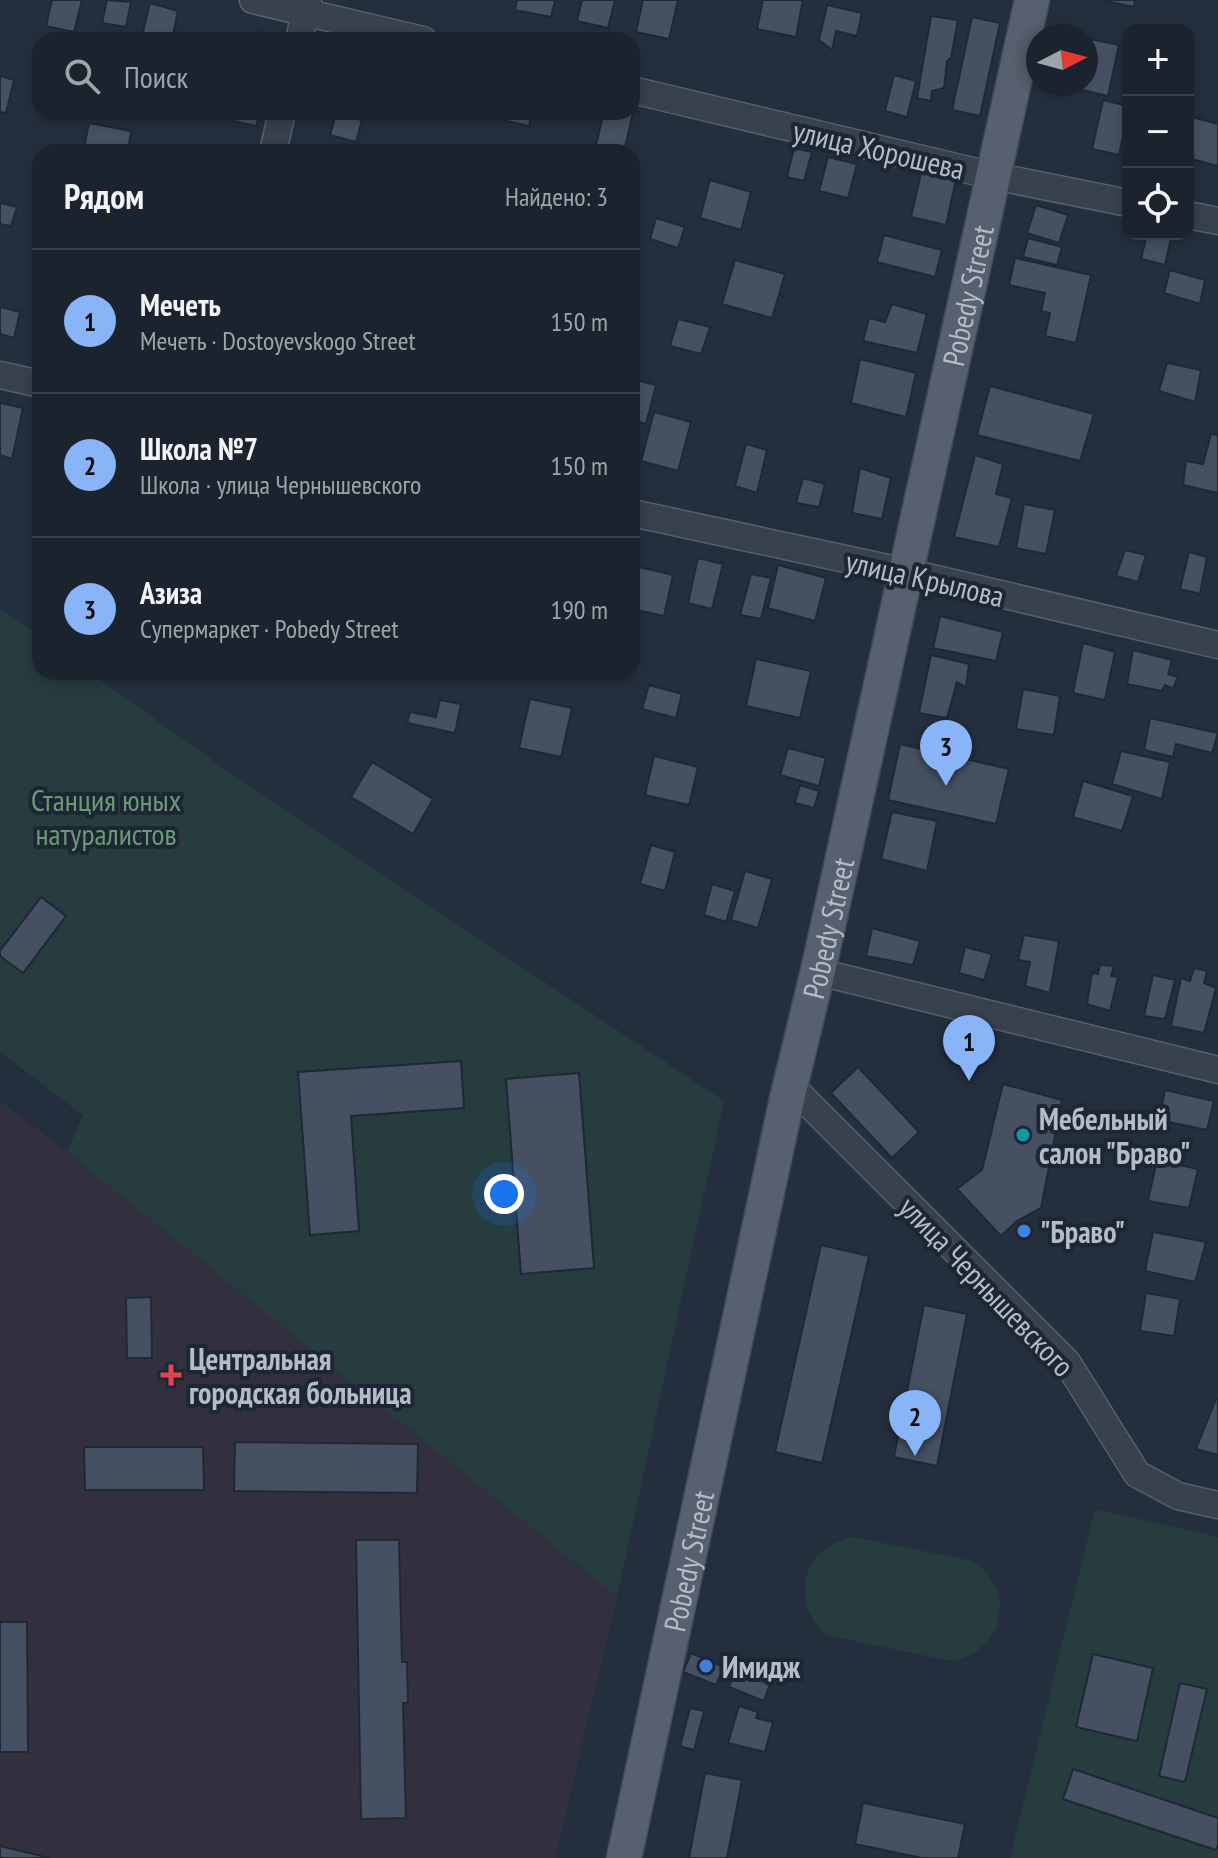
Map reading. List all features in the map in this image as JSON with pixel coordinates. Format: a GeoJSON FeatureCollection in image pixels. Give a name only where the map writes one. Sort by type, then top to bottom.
{"type":"FeatureCollection","features":[{"type":"Feature","properties":{"kind":"main road","name":"Pobedy Street"},"geometry":{"type":"LineString","coordinates":[[626,1858],[792,1087],[1034,0]]}},
{"type":"Feature","properties":{"kind":"main road","name":"Pobedy Street"},"geometry":{"type":"LineString","coordinates":[[792,1087],[823,973],[908,573]]}},
{"type":"Feature","properties":{"kind":"street"},"geometry":{"type":"LineString","coordinates":[[253,0],[307,6],[396,32]]}},
{"type":"Feature","properties":{"kind":"street"},"geometry":{"type":"LineString","coordinates":[[301,32],[307,6]]}},
{"type":"Feature","properties":{"kind":"street","name":"улица Хорошева"},"geometry":{"type":"LineString","coordinates":[[640,92],[995,177],[1122,202]]}},
{"type":"Feature","properties":{"kind":"street"},"geometry":{"type":"LineString","coordinates":[[275,144],[280,120]]}},
{"type":"Feature","properties":{"kind":"street"},"geometry":{"type":"LineString","coordinates":[[1194,216],[1218,221]]}},
{"type":"Feature","properties":{"kind":"street"},"geometry":{"type":"LineString","coordinates":[[0,375],[32,382]]}},
{"type":"Feature","properties":{"kind":"street","name":"улица Крылова"},"geometry":{"type":"LineString","coordinates":[[640,515],[1218,645]]}},
{"type":"Feature","properties":{"kind":"street"},"geometry":{"type":"LineString","coordinates":[[823,973],[1218,1070]]}},
{"type":"Feature","properties":{"kind":"street","name":"улица Чернышевского"},"geometry":{"type":"LineString","coordinates":[[792,1087],[1067,1362],[1137,1474],[1178,1496],[1218,1505]]}},
{"type":"Feature","properties":{"kind":"shaded area","name":"Центральная городская больница"},"geometry":{"type":"Polygon","coordinates":[[[0,1101],[617,1597],[555,1858],[0,1858],[0,1101]]]}},
{"type":"Feature","properties":{"kind":"green space","name":"Станция юных натуралистов"},"geometry":{"type":"Polygon","coordinates":[[[0,608],[32,631],[32,680],[100,680],[240,780],[724,1101],[617,1597],[67,1152],[83,1115],[0,1052],[0,608]]]}},
{"type":"Feature","properties":{"kind":"green space"},"geometry":{"type":"Polygon","coordinates":[[[1095,1509],[1218,1537],[1218,1858],[1010,1858],[1095,1509]]]}},
{"type":"Feature","properties":{"kind":"green space"},"geometry":{"type":"Polygon","coordinates":[[[853,1537],[972,1561],[996,1587],[1000,1602],[999,1618],[993,1633],[983,1646],[969,1656],[951,1661],[826,1635],[807,1607],[806,1577],[812,1563],[822,1552],[853,1537]]]}},
{"type":"Feature","properties":{"kind":"building"},"geometry":{"type":"Polygon","coordinates":[[[52,0],[82,0],[74,32],[46,26],[52,0]]]}},
{"type":"Feature","properties":{"kind":"building"},"geometry":{"type":"Polygon","coordinates":[[[107,0],[131,2],[126,27],[102,23],[107,0]]]}},
{"type":"Feature","properties":{"kind":"building"},"geometry":{"type":"Polygon","coordinates":[[[517,0],[555,0],[551,17],[515,10],[517,0]]]}},
{"type":"Feature","properties":{"kind":"building"},"geometry":{"type":"Polygon","coordinates":[[[582,0],[615,0],[608,28],[577,21],[582,0]]]}},
{"type":"Feature","properties":{"kind":"building"},"geometry":{"type":"Polygon","coordinates":[[[643,0],[678,0],[669,39],[636,32],[643,0]]]}},
{"type":"Feature","properties":{"kind":"building"},"geometry":{"type":"Polygon","coordinates":[[[763,0],[803,0],[796,37],[757,29],[763,0]]]}},
{"type":"Feature","properties":{"kind":"building"},"geometry":{"type":"Polygon","coordinates":[[[1101,0],[1135,0],[1134,7],[1101,0]]]}},
{"type":"Feature","properties":{"kind":"building"},"geometry":{"type":"Polygon","coordinates":[[[150,3],[178,11],[174,32],[143,32],[150,3]]]}},
{"type":"Feature","properties":{"kind":"building"},"geometry":{"type":"Polygon","coordinates":[[[827,5],[862,13],[857,36],[836,31],[832,50],[819,40],[827,5]]]}},
{"type":"Feature","properties":{"kind":"building"},"geometry":{"type":"Polygon","coordinates":[[[931,16],[958,20],[951,58],[947,61],[944,88],[932,91],[931,101],[917,98],[931,16]]]}},
{"type":"Feature","properties":{"kind":"building"},"geometry":{"type":"Polygon","coordinates":[[[972,17],[1000,23],[980,116],[952,110],[972,17]]]}},
{"type":"Feature","properties":{"kind":"building"},"geometry":{"type":"Polygon","coordinates":[[[1098,41],[1119,45],[1108,96],[1098,94],[1098,41]]]}},
{"type":"Feature","properties":{"kind":"building"},"geometry":{"type":"Polygon","coordinates":[[[894,75],[916,81],[907,117],[885,111],[894,75]]]}},
{"type":"Feature","properties":{"kind":"building"},"geometry":{"type":"Polygon","coordinates":[[[0,76],[14,80],[6,113],[0,112],[0,76]]]}},
{"type":"Feature","properties":{"kind":"building"},"geometry":{"type":"Polygon","coordinates":[[[1103,100],[1122,105],[1119,155],[1092,149],[1103,100]]]}},
{"type":"Feature","properties":{"kind":"building"},"geometry":{"type":"Polygon","coordinates":[[[1194,118],[1218,124],[1218,166],[1194,160],[1194,118]]]}},
{"type":"Feature","properties":{"kind":"building"},"geometry":{"type":"Polygon","coordinates":[[[229,120],[258,120],[256,126],[229,120]]]}},
{"type":"Feature","properties":{"kind":"building"},"geometry":{"type":"Polygon","coordinates":[[[334,120],[362,120],[356,142],[330,135],[334,120]]]}},
{"type":"Feature","properties":{"kind":"building"},"geometry":{"type":"Polygon","coordinates":[[[502,120],[530,120],[529,126],[502,120]]]}},
{"type":"Feature","properties":{"kind":"building"},"geometry":{"type":"Polygon","coordinates":[[[602,120],[631,120],[626,144],[596,144],[602,120]]]}},
{"type":"Feature","properties":{"kind":"building"},"geometry":{"type":"Polygon","coordinates":[[[89,123],[131,131],[129,144],[85,144],[89,123]]]}},
{"type":"Feature","properties":{"kind":"building"},"geometry":{"type":"Polygon","coordinates":[[[794,148],[812,152],[804,181],[787,177],[794,148]]]}},
{"type":"Feature","properties":{"kind":"building"},"geometry":{"type":"Polygon","coordinates":[[[828,157],[857,164],[848,198],[819,191],[828,157]]]}},
{"type":"Feature","properties":{"kind":"building"},"geometry":{"type":"Polygon","coordinates":[[[921,173],[956,180],[946,225],[911,217],[921,173]]]}},
{"type":"Feature","properties":{"kind":"building"},"geometry":{"type":"Polygon","coordinates":[[[710,180],[751,192],[741,230],[700,218],[710,180]]]}},
{"type":"Feature","properties":{"kind":"building"},"geometry":{"type":"Polygon","coordinates":[[[0,203],[17,207],[11,226],[0,224],[0,203]]]}},
{"type":"Feature","properties":{"kind":"building"},"geometry":{"type":"Polygon","coordinates":[[[1036,205],[1068,215],[1059,243],[1027,233],[1036,205]]]}},
{"type":"Feature","properties":{"kind":"building"},"geometry":{"type":"Polygon","coordinates":[[[656,218],[685,227],[678,248],[650,239],[656,218]]]}},
{"type":"Feature","properties":{"kind":"building"},"geometry":{"type":"Polygon","coordinates":[[[884,235],[942,250],[935,277],[877,262],[884,235]]]}},
{"type":"Feature","properties":{"kind":"building"},"geometry":{"type":"Polygon","coordinates":[[[1028,238],[1062,247],[1057,265],[1023,257],[1028,238]]]}},
{"type":"Feature","properties":{"kind":"building"},"geometry":{"type":"Polygon","coordinates":[[[1146,240],[1171,240],[1165,265],[1141,259],[1146,240]]]}},
{"type":"Feature","properties":{"kind":"building"},"geometry":{"type":"Polygon","coordinates":[[[1015,258],[1091,275],[1076,343],[1045,336],[1050,313],[1041,311],[1045,293],[1009,285],[1015,258]]]}},
{"type":"Feature","properties":{"kind":"building"},"geometry":{"type":"Polygon","coordinates":[[[735,260],[785,274],[772,318],[722,304],[735,260]]]}},
{"type":"Feature","properties":{"kind":"building"},"geometry":{"type":"Polygon","coordinates":[[[1170,270],[1205,280],[1200,304],[1164,293],[1170,270]]]}},
{"type":"Feature","properties":{"kind":"building"},"geometry":{"type":"Polygon","coordinates":[[[892,304],[927,314],[917,353],[863,341],[869,318],[885,322],[892,304]]]}},
{"type":"Feature","properties":{"kind":"building"},"geometry":{"type":"Polygon","coordinates":[[[0,307],[20,312],[14,338],[0,334],[0,307]]]}},
{"type":"Feature","properties":{"kind":"building"},"geometry":{"type":"Polygon","coordinates":[[[678,319],[710,327],[701,354],[670,346],[678,319]]]}},
{"type":"Feature","properties":{"kind":"building"},"geometry":{"type":"Polygon","coordinates":[[[860,359],[916,373],[906,417],[851,403],[860,359]]]}},
{"type":"Feature","properties":{"kind":"building"},"geometry":{"type":"Polygon","coordinates":[[[1167,363],[1201,370],[1195,402],[1159,391],[1167,363]]]}},
{"type":"Feature","properties":{"kind":"building"},"geometry":{"type":"Polygon","coordinates":[[[640,381],[656,385],[646,424],[640,422],[640,381]]]}},
{"type":"Feature","properties":{"kind":"building"},"geometry":{"type":"Polygon","coordinates":[[[990,386],[1094,414],[1080,461],[977,435],[990,386]]]}},
{"type":"Feature","properties":{"kind":"building"},"geometry":{"type":"Polygon","coordinates":[[[0,403],[23,408],[12,459],[0,455],[0,403]]]}},
{"type":"Feature","properties":{"kind":"building"},"geometry":{"type":"Polygon","coordinates":[[[654,412],[691,422],[678,471],[641,461],[654,412]]]}},
{"type":"Feature","properties":{"kind":"building"},"geometry":{"type":"Polygon","coordinates":[[[1211,434],[1218,435],[1218,493],[1183,485],[1186,461],[1203,464],[1211,434]]]}},
{"type":"Feature","properties":{"kind":"building"},"geometry":{"type":"Polygon","coordinates":[[[746,444],[767,450],[757,493],[735,486],[746,444]]]}},
{"type":"Feature","properties":{"kind":"building"},"geometry":{"type":"Polygon","coordinates":[[[975,455],[1003,464],[996,494],[1012,498],[999,547],[954,537],[975,455]]]}},
{"type":"Feature","properties":{"kind":"building"},"geometry":{"type":"Polygon","coordinates":[[[860,468],[891,478],[882,519],[852,513],[860,468]]]}},
{"type":"Feature","properties":{"kind":"building"},"geometry":{"type":"Polygon","coordinates":[[[803,478],[825,484],[819,507],[796,503],[803,478]]]}},
{"type":"Feature","properties":{"kind":"building"},"geometry":{"type":"Polygon","coordinates":[[[1024,504],[1055,510],[1046,554],[1016,548],[1024,504]]]}},
{"type":"Feature","properties":{"kind":"building"},"geometry":{"type":"Polygon","coordinates":[[[1125,550],[1146,555],[1138,582],[1116,576],[1125,550]]]}},
{"type":"Feature","properties":{"kind":"building"},"geometry":{"type":"Polygon","coordinates":[[[1189,552],[1207,557],[1200,594],[1180,589],[1189,552]]]}},
{"type":"Feature","properties":{"kind":"building"},"geometry":{"type":"Polygon","coordinates":[[[698,558],[723,564],[712,609],[688,603],[698,558]]]}},
{"type":"Feature","properties":{"kind":"building"},"geometry":{"type":"Polygon","coordinates":[[[778,565],[826,578],[815,621],[768,608],[778,565]]]}},
{"type":"Feature","properties":{"kind":"building"},"geometry":{"type":"Polygon","coordinates":[[[640,567],[673,575],[664,616],[640,611],[640,567]]]}},
{"type":"Feature","properties":{"kind":"building"},"geometry":{"type":"Polygon","coordinates":[[[751,574],[771,578],[761,619],[740,615],[751,574]]]}},
{"type":"Feature","properties":{"kind":"building"},"geometry":{"type":"Polygon","coordinates":[[[940,616],[1003,632],[996,661],[933,648],[940,616]]]}},
{"type":"Feature","properties":{"kind":"building"},"geometry":{"type":"Polygon","coordinates":[[[1083,643],[1115,652],[1105,700],[1073,693],[1083,643]]]}},
{"type":"Feature","properties":{"kind":"building"},"geometry":{"type":"Polygon","coordinates":[[[1133,650],[1172,660],[1168,674],[1178,677],[1173,689],[1165,685],[1162,691],[1127,684],[1133,650]]]}},
{"type":"Feature","properties":{"kind":"building"},"geometry":{"type":"Polygon","coordinates":[[[931,655],[969,664],[966,687],[957,682],[947,718],[919,713],[931,655]]]}},
{"type":"Feature","properties":{"kind":"building"},"geometry":{"type":"Polygon","coordinates":[[[756,659],[811,671],[800,718],[746,706],[756,659]]]}},
{"type":"Feature","properties":{"kind":"building"},"geometry":{"type":"Polygon","coordinates":[[[649,685],[682,694],[676,718],[642,709],[649,685]]]}},
{"type":"Feature","properties":{"kind":"building"},"geometry":{"type":"Polygon","coordinates":[[[1023,689],[1060,696],[1054,735],[1016,729],[1023,689]]]}},
{"type":"Feature","properties":{"kind":"building"},"geometry":{"type":"Polygon","coordinates":[[[530,699],[572,708],[561,757],[519,748],[530,699]]]}},
{"type":"Feature","properties":{"kind":"building"},"geometry":{"type":"Polygon","coordinates":[[[440,700],[461,704],[455,733],[407,723],[410,712],[436,717],[440,700]]]}},
{"type":"Feature","properties":{"kind":"building"},"geometry":{"type":"Polygon","coordinates":[[[1150,718],[1218,733],[1212,753],[1176,744],[1173,757],[1144,750],[1150,718]]]}},
{"type":"Feature","properties":{"kind":"building"},"geometry":{"type":"Polygon","coordinates":[[[900,744],[1009,769],[996,824],[888,800],[900,744]]]}},
{"type":"Feature","properties":{"kind":"building"},"geometry":{"type":"Polygon","coordinates":[[[788,748],[826,758],[819,786],[780,775],[788,748]]]}},
{"type":"Feature","properties":{"kind":"building"},"geometry":{"type":"Polygon","coordinates":[[[1121,751],[1170,762],[1162,799],[1112,784],[1121,751]]]}},
{"type":"Feature","properties":{"kind":"building"},"geometry":{"type":"Polygon","coordinates":[[[654,756],[698,767],[689,805],[645,795],[654,756]]]}},
{"type":"Feature","properties":{"kind":"building"},"geometry":{"type":"Polygon","coordinates":[[[372,762],[433,799],[413,834],[351,797],[372,762]]]}},
{"type":"Feature","properties":{"kind":"building"},"geometry":{"type":"Polygon","coordinates":[[[1083,781],[1133,796],[1122,831],[1073,817],[1083,781]]]}},
{"type":"Feature","properties":{"kind":"building"},"geometry":{"type":"Polygon","coordinates":[[[800,785],[819,791],[814,808],[795,803],[800,785]]]}},
{"type":"Feature","properties":{"kind":"building"},"geometry":{"type":"Polygon","coordinates":[[[892,812],[937,821],[927,871],[881,859],[892,812]]]}},
{"type":"Feature","properties":{"kind":"building"},"geometry":{"type":"Polygon","coordinates":[[[651,845],[675,852],[665,891],[640,884],[651,845]]]}},
{"type":"Feature","properties":{"kind":"building"},"geometry":{"type":"Polygon","coordinates":[[[745,871],[772,879],[758,928],[731,920],[745,871]]]}},
{"type":"Feature","properties":{"kind":"building"},"geometry":{"type":"Polygon","coordinates":[[[712,884],[735,891],[726,922],[704,915],[712,884]]]}},
{"type":"Feature","properties":{"kind":"building"},"geometry":{"type":"Polygon","coordinates":[[[41,897],[66,916],[23,973],[0,956],[0,951],[41,897]]]}},
{"type":"Feature","properties":{"kind":"building"},"geometry":{"type":"Polygon","coordinates":[[[872,928],[920,941],[913,965],[866,956],[872,928]]]}},
{"type":"Feature","properties":{"kind":"building"},"geometry":{"type":"Polygon","coordinates":[[[1024,935],[1059,941],[1050,993],[1025,986],[1030,962],[1018,960],[1024,935]]]}},
{"type":"Feature","properties":{"kind":"building"},"geometry":{"type":"Polygon","coordinates":[[[965,947],[992,954],[984,980],[959,973],[965,947]]]}},
{"type":"Feature","properties":{"kind":"building"},"geometry":{"type":"Polygon","coordinates":[[[1100,965],[1114,966],[1111,976],[1118,977],[1110,1011],[1087,1004],[1092,973],[1098,974],[1100,965]]]}},
{"type":"Feature","properties":{"kind":"building"},"geometry":{"type":"Polygon","coordinates":[[[1194,968],[1207,971],[1204,983],[1216,988],[1204,1033],[1171,1026],[1181,978],[1190,981],[1194,968]]]}},
{"type":"Feature","properties":{"kind":"building"},"geometry":{"type":"Polygon","coordinates":[[[1153,975],[1175,980],[1165,1019],[1144,1016],[1153,975]]]}},
{"type":"Feature","properties":{"kind":"building"},"geometry":{"type":"Polygon","coordinates":[[[461,1061],[464,1108],[351,1116],[359,1231],[310,1235],[298,1072],[461,1061]]]}},
{"type":"Feature","properties":{"kind":"building"},"geometry":{"type":"Polygon","coordinates":[[[858,1067],[919,1132],[892,1158],[831,1093],[858,1067]]]}},
{"type":"Feature","properties":{"kind":"building"},"geometry":{"type":"Polygon","coordinates":[[[579,1073],[594,1268],[521,1274],[506,1079],[579,1073]]]}},
{"type":"Feature","properties":{"kind":"building","name":"Мебельный салон \"Браво\""},"geometry":{"type":"Polygon","coordinates":[[[1003,1084],[1062,1100],[1041,1208],[1017,1221],[1001,1236],[957,1189],[982,1170],[1003,1084]]]}},
{"type":"Feature","properties":{"kind":"building"},"geometry":{"type":"Polygon","coordinates":[[[1165,1090],[1214,1101],[1207,1130],[1159,1120],[1165,1090]]]}},
{"type":"Feature","properties":{"kind":"building"},"geometry":{"type":"Polygon","coordinates":[[[1157,1160],[1198,1169],[1189,1208],[1148,1201],[1157,1160]]]}},
{"type":"Feature","properties":{"kind":"building"},"geometry":{"type":"Polygon","coordinates":[[[1153,1232],[1206,1242],[1195,1282],[1145,1271],[1153,1232]]]}},
{"type":"Feature","properties":{"kind":"building"},"geometry":{"type":"Polygon","coordinates":[[[821,1245],[869,1256],[822,1463],[775,1452],[821,1245]]]}},
{"type":"Feature","properties":{"kind":"building"},"geometry":{"type":"Polygon","coordinates":[[[1146,1293],[1180,1299],[1174,1336],[1140,1331],[1146,1293]]]}},
{"type":"Feature","properties":{"kind":"building"},"geometry":{"type":"Polygon","coordinates":[[[151,1297],[152,1358],[127,1358],[126,1298],[151,1297]]]}},
{"type":"Feature","properties":{"kind":"building"},"geometry":{"type":"Polygon","coordinates":[[[924,1305],[967,1314],[937,1466],[894,1457],[924,1305]]]}},
{"type":"Feature","properties":{"kind":"building"},"geometry":{"type":"Polygon","coordinates":[[[1218,1400],[1218,1455],[1196,1449],[1218,1400]]]}},
{"type":"Feature","properties":{"kind":"building"},"geometry":{"type":"Polygon","coordinates":[[[235,1442],[418,1444],[417,1493],[234,1491],[235,1442]]]}},
{"type":"Feature","properties":{"kind":"building"},"geometry":{"type":"Polygon","coordinates":[[[84,1447],[203,1447],[204,1490],[85,1490],[84,1447]]]}},
{"type":"Feature","properties":{"kind":"building"},"geometry":{"type":"Polygon","coordinates":[[[356,1540],[399,1540],[402,1662],[407,1662],[408,1703],[403,1703],[406,1818],[361,1819],[356,1540]]]}},
{"type":"Feature","properties":{"kind":"building"},"geometry":{"type":"Polygon","coordinates":[[[0,1622],[27,1622],[28,1752],[0,1752],[0,1622]]]}},
{"type":"Feature","properties":{"kind":"building"},"geometry":{"type":"Polygon","coordinates":[[[691,1653],[724,1667],[716,1685],[683,1672],[691,1653]]]}},
{"type":"Feature","properties":{"kind":"building"},"geometry":{"type":"Polygon","coordinates":[[[1093,1654],[1153,1668],[1137,1741],[1076,1727],[1093,1654]]]}},
{"type":"Feature","properties":{"kind":"building"},"geometry":{"type":"Polygon","coordinates":[[[735,1671],[770,1684],[764,1701],[729,1687],[735,1671]]]}},
{"type":"Feature","properties":{"kind":"building"},"geometry":{"type":"Polygon","coordinates":[[[1180,1683],[1207,1689],[1185,1782],[1159,1776],[1180,1683]]]}},
{"type":"Feature","properties":{"kind":"building"},"geometry":{"type":"Polygon","coordinates":[[[739,1706],[758,1712],[756,1718],[773,1722],[765,1752],[728,1743],[739,1706]]]}},
{"type":"Feature","properties":{"kind":"building"},"geometry":{"type":"Polygon","coordinates":[[[690,1708],[704,1711],[694,1750],[680,1746],[690,1708]]]}},
{"type":"Feature","properties":{"kind":"building"},"geometry":{"type":"Polygon","coordinates":[[[1073,1769],[1218,1818],[1216,1850],[1063,1799],[1073,1769]]]}},
{"type":"Feature","properties":{"kind":"building"},"geometry":{"type":"Polygon","coordinates":[[[705,1773],[742,1780],[727,1858],[689,1858],[705,1773]]]}},
{"type":"Feature","properties":{"kind":"building"},"geometry":{"type":"Polygon","coordinates":[[[863,1803],[965,1824],[958,1858],[922,1858],[855,1844],[863,1803]]]}},
{"type":"Feature","properties":{"kind":"building"},"geometry":{"type":"Polygon","coordinates":[[[0,1846],[50,1858],[0,1858],[0,1846]]]}},
{"type":"Feature","properties":{"kind":"place","name":"Азиза"},"geometry":{"type":"Point","coordinates":[946,786]}},
{"type":"Feature","properties":{"kind":"place","name":"Мечеть"},"geometry":{"type":"Point","coordinates":[969,1081]}},
{"type":"Feature","properties":{"kind":"place","name":"Мебельный салон \"Браво\""},"geometry":{"type":"Point","coordinates":[1023,1135]}},
{"type":"Feature","properties":{"kind":"place","name":"\"Браво\""},"geometry":{"type":"Point","coordinates":[1024,1231]}},
{"type":"Feature","properties":{"kind":"place","name":"Центральная городская больница"},"geometry":{"type":"Point","coordinates":[171,1375]}},
{"type":"Feature","properties":{"kind":"place","name":"Школа №7"},"geometry":{"type":"Point","coordinates":[915,1456]}},
{"type":"Feature","properties":{"kind":"place","name":"Имидж"},"geometry":{"type":"Point","coordinates":[706,1666]}}]}
